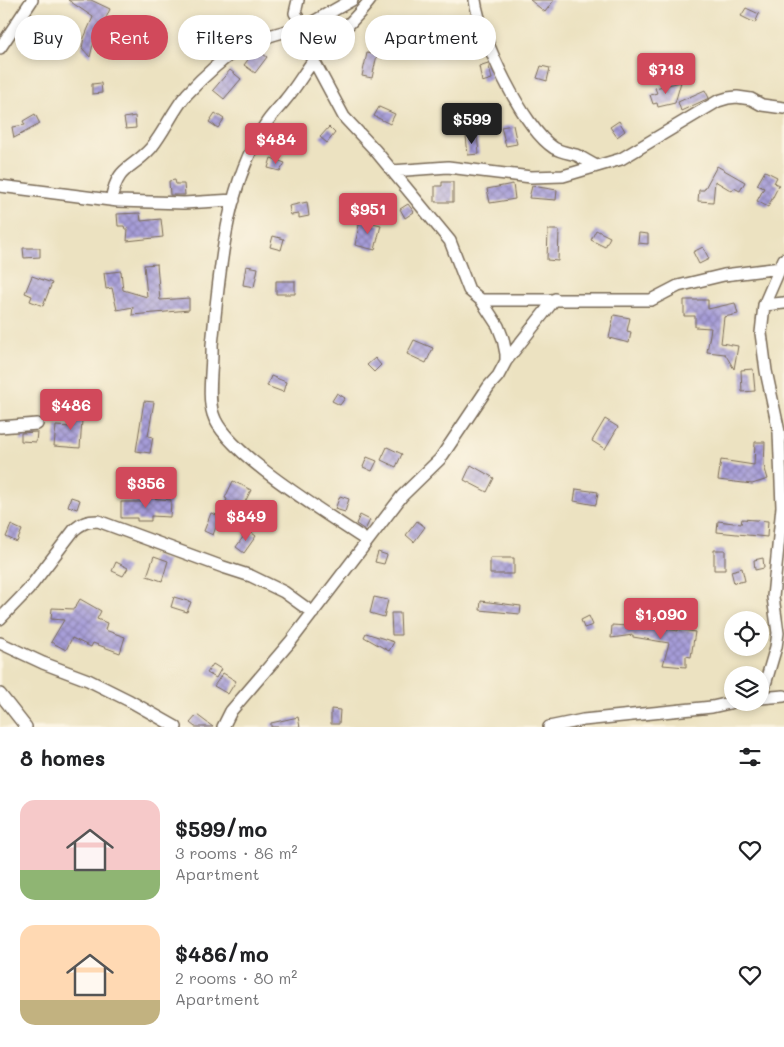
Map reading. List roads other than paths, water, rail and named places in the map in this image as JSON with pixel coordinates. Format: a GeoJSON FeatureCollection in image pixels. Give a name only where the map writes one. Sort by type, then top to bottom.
{"type":"FeatureCollection","features":[{"type":"Feature","properties":{"kind":"street"},"geometry":{"type":"LineString","coordinates":[[0,48],[32,0]]}},
{"type":"Feature","properties":{"kind":"street"},"geometry":{"type":"LineString","coordinates":[[296,15],[298,0]]}},
{"type":"Feature","properties":{"kind":"street"},"geometry":{"type":"LineString","coordinates":[[325,15],[352,0]]}},
{"type":"Feature","properties":{"kind":"street"},"geometry":{"type":"LineString","coordinates":[[367,541],[265,472],[216,423],[211,401],[212,345],[225,233],[248,155],[265,124],[314,61],[357,17],[370,0]]}},
{"type":"Feature","properties":{"kind":"street"},"geometry":{"type":"LineString","coordinates":[[474,0],[490,48],[518,106],[544,140],[556,150],[577,156],[597,166]]}},
{"type":"Feature","properties":{"kind":"street"},"geometry":{"type":"LineString","coordinates":[[111,200],[115,181],[150,148],[186,95],[214,68],[244,46],[281,32]]}},
{"type":"Feature","properties":{"kind":"street"},"geometry":{"type":"LineString","coordinates":[[314,61],[344,117],[450,241],[469,290],[481,300],[498,326],[503,340],[506,361]]}},
{"type":"Feature","properties":{"kind":"street"},"geometry":{"type":"LineString","coordinates":[[392,171],[448,167],[531,177],[563,176],[621,159],[718,101],[728,98],[751,100],[762,105],[784,108]]}},
{"type":"Feature","properties":{"kind":"street"},"geometry":{"type":"LineString","coordinates":[[0,186],[111,200],[184,202],[234,200]]}},
{"type":"Feature","properties":{"kind":"street"},"geometry":{"type":"LineString","coordinates":[[481,300],[651,300],[678,286],[783,264]]}},
{"type":"Feature","properties":{"kind":"street"},"geometry":{"type":"LineString","coordinates":[[769,669],[778,634],[773,597],[782,507],[779,432],[766,371],[762,332],[764,305],[783,264]]}},
{"type":"Feature","properties":{"kind":"street"},"geometry":{"type":"LineString","coordinates":[[223,727],[231,711],[291,641],[402,496],[440,459],[489,386],[498,376],[506,361],[555,299]]}},
{"type":"Feature","properties":{"kind":"street"},"geometry":{"type":"LineString","coordinates":[[764,305],[784,303]]}},
{"type":"Feature","properties":{"kind":"street"},"geometry":{"type":"LineString","coordinates":[[0,427],[37,424]]}},
{"type":"Feature","properties":{"kind":"street"},"geometry":{"type":"LineString","coordinates":[[0,620],[28,590],[74,530],[82,523],[89,521],[98,521],[251,576],[284,592],[313,613]]}},
{"type":"Feature","properties":{"kind":"street"},"geometry":{"type":"LineString","coordinates":[[0,643],[43,664],[96,684],[176,727]]}},
{"type":"Feature","properties":{"kind":"street"},"geometry":{"type":"LineString","coordinates":[[0,694],[26,727]]}},
{"type":"Feature","properties":{"kind":"street"},"geometry":{"type":"LineString","coordinates":[[769,697],[784,696]]}},
{"type":"Feature","properties":{"kind":"street"},"geometry":{"type":"LineString","coordinates":[[549,727],[583,720],[724,704]]}}]}
